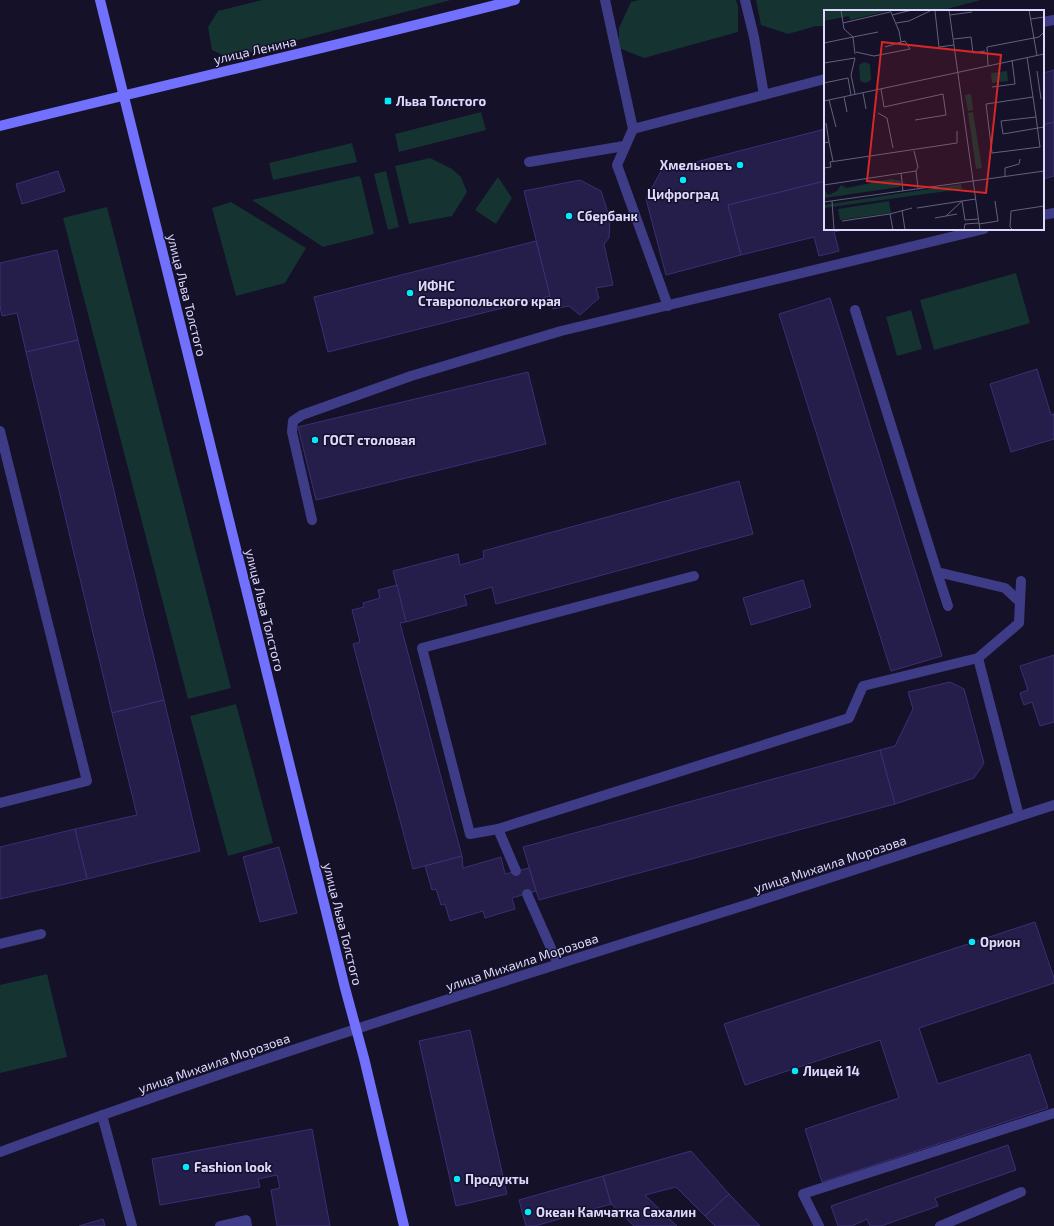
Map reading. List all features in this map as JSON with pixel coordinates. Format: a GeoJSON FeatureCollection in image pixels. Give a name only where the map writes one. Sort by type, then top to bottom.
{"type":"FeatureCollection","features":[{"type":"Feature","properties":{"kind":"street","name":"улица Льва Толстого"},"geometry":{"type":"LineString","coordinates":[[100,0],[404,1226]]}},
{"type":"Feature","properties":{"kind":"street","name":"улица Ленина"},"geometry":{"type":"LineString","coordinates":[[0,126],[124,94],[391,32],[515,0]]}},
{"type":"Feature","properties":{"kind":"street"},"geometry":{"type":"LineString","coordinates":[[605,0],[633,129],[624,146],[617,165],[668,306]]}},
{"type":"Feature","properties":{"kind":"street"},"geometry":{"type":"LineString","coordinates":[[745,0],[754,37],[764,95]]}},
{"type":"Feature","properties":{"kind":"street"},"geometry":{"type":"LineString","coordinates":[[1044,22],[1054,20]]}},
{"type":"Feature","properties":{"kind":"street"},"geometry":{"type":"LineString","coordinates":[[633,129],[824,79]]}},
{"type":"Feature","properties":{"kind":"street"},"geometry":{"type":"LineString","coordinates":[[529,162],[624,146]]}},
{"type":"Feature","properties":{"kind":"street"},"geometry":{"type":"LineString","coordinates":[[1044,215],[1054,212]]}},
{"type":"Feature","properties":{"kind":"street"},"geometry":{"type":"LineString","coordinates":[[312,520],[292,432],[293,421],[302,415],[411,376],[553,334],[960,232],[976,230]]}},
{"type":"Feature","properties":{"kind":"street"},"geometry":{"type":"LineString","coordinates":[[855,310],[948,606]]}},
{"type":"Feature","properties":{"kind":"street"},"geometry":{"type":"LineString","coordinates":[[0,431],[87,781],[0,803]]}},
{"type":"Feature","properties":{"kind":"street"},"geometry":{"type":"LineString","coordinates":[[937,572],[1005,588],[1020,602]]}},
{"type":"Feature","properties":{"kind":"street"},"geometry":{"type":"LineString","coordinates":[[694,576],[422,648],[470,834],[498,829],[849,718],[863,686],[978,658],[1019,623],[1021,581]]}},
{"type":"Feature","properties":{"kind":"street"},"geometry":{"type":"LineString","coordinates":[[978,658],[1019,816]]}},
{"type":"Feature","properties":{"kind":"street","name":"улица Михаила Морозова"},"geometry":{"type":"LineString","coordinates":[[0,1152],[102,1115],[356,1028],[1054,805]]}},
{"type":"Feature","properties":{"kind":"street"},"geometry":{"type":"LineString","coordinates":[[498,829],[516,871]]}},
{"type":"Feature","properties":{"kind":"street"},"geometry":{"type":"LineString","coordinates":[[526,894],[558,964]]}},
{"type":"Feature","properties":{"kind":"street"},"geometry":{"type":"LineString","coordinates":[[0,944],[41,934]]}},
{"type":"Feature","properties":{"kind":"street"},"geometry":{"type":"LineString","coordinates":[[819,1226],[803,1194],[1054,1113]]}},
{"type":"Feature","properties":{"kind":"street"},"geometry":{"type":"LineString","coordinates":[[102,1115],[132,1226]]}},
{"type":"Feature","properties":{"kind":"street"},"geometry":{"type":"LineString","coordinates":[[940,1226],[1021,1192]]}},
{"type":"Feature","properties":{"kind":"street"},"geometry":{"type":"LineString","coordinates":[[220,1226],[246,1220],[248,1226]]}},
{"type":"Feature","properties":{"kind":"green space"},"geometry":{"type":"Polygon","coordinates":[[[262,0],[451,0],[229,58],[212,50],[208,27],[218,11],[262,0]]]}},
{"type":"Feature","properties":{"kind":"green space"},"geometry":{"type":"Polygon","coordinates":[[[639,0],[736,0],[738,6],[738,32],[644,58],[619,48],[619,28],[631,2],[639,0]]]}},
{"type":"Feature","properties":{"kind":"green space"},"geometry":{"type":"Polygon","coordinates":[[[756,0],[981,0],[943,10],[824,10],[824,26],[816,26],[788,34],[761,25],[756,0]]]}},
{"type":"Feature","properties":{"kind":"green space"},"geometry":{"type":"Polygon","coordinates":[[[481,112],[486,130],[399,152],[395,134],[481,112]]]}},
{"type":"Feature","properties":{"kind":"green space"},"geometry":{"type":"Polygon","coordinates":[[[352,143],[357,162],[273,180],[269,163],[352,143]]]}},
{"type":"Feature","properties":{"kind":"green space"},"geometry":{"type":"Polygon","coordinates":[[[430,158],[452,169],[461,177],[467,192],[452,216],[409,224],[395,166],[430,158]]]}},
{"type":"Feature","properties":{"kind":"green space"},"geometry":{"type":"Polygon","coordinates":[[[386,171],[399,227],[388,230],[374,174],[386,171]]]}},
{"type":"Feature","properties":{"kind":"green space"},"geometry":{"type":"Polygon","coordinates":[[[359,176],[374,234],[323,247],[252,200],[359,176]]]}},
{"type":"Feature","properties":{"kind":"green space"},"geometry":{"type":"Polygon","coordinates":[[[498,177],[512,198],[496,224],[475,210],[498,177]]]}},
{"type":"Feature","properties":{"kind":"green space"},"geometry":{"type":"Polygon","coordinates":[[[231,202],[306,248],[285,283],[236,296],[212,208],[231,202]]]}},
{"type":"Feature","properties":{"kind":"green space"},"geometry":{"type":"Polygon","coordinates":[[[107,207],[231,688],[188,699],[63,218],[107,207]]]}},
{"type":"Feature","properties":{"kind":"green space"},"geometry":{"type":"Polygon","coordinates":[[[1016,273],[1030,323],[934,350],[920,300],[1016,273]]]}},
{"type":"Feature","properties":{"kind":"green space"},"geometry":{"type":"Polygon","coordinates":[[[911,310],[922,349],[897,356],[886,317],[911,310]]]}},
{"type":"Feature","properties":{"kind":"green space"},"geometry":{"type":"Polygon","coordinates":[[[236,704],[273,843],[228,856],[190,716],[236,704]]]}},
{"type":"Feature","properties":{"kind":"green space"},"geometry":{"type":"Polygon","coordinates":[[[47,974],[67,1057],[0,1073],[0,985],[47,974]]]}},
{"type":"Feature","properties":{"kind":"building"},"geometry":{"type":"Polygon","coordinates":[[[1054,70],[1054,122],[1044,125],[1044,73],[1054,70]]]}},
{"type":"Feature","properties":{"kind":"building"},"geometry":{"type":"Polygon","coordinates":[[[1054,122],[1054,176],[1044,179],[1044,125],[1054,122]]]}},
{"type":"Feature","properties":{"kind":"building"},"geometry":{"type":"Polygon","coordinates":[[[824,129],[824,181],[728,205],[741,255],[666,275],[646,199],[661,171],[824,129]]]}},
{"type":"Feature","properties":{"kind":"building"},"geometry":{"type":"Polygon","coordinates":[[[58,171],[65,191],[22,204],[16,184],[58,171]]]}},
{"type":"Feature","properties":{"kind":"building"},"geometry":{"type":"Polygon","coordinates":[[[580,180],[601,191],[610,219],[609,238],[604,244],[613,285],[596,288],[599,298],[580,315],[569,306],[553,309],[524,191],[580,180]]]}},
{"type":"Feature","properties":{"kind":"building"},"geometry":{"type":"Polygon","coordinates":[[[824,181],[824,230],[843,230],[834,232],[839,251],[819,256],[814,237],[741,255],[728,205],[824,181]]]}},
{"type":"Feature","properties":{"kind":"building"},"geometry":{"type":"Polygon","coordinates":[[[536,241],[550,296],[328,352],[314,297],[536,241]]]}},
{"type":"Feature","properties":{"kind":"building"},"geometry":{"type":"Polygon","coordinates":[[[57,250],[78,340],[26,352],[17,313],[2,316],[0,306],[0,263],[57,250]]]}},
{"type":"Feature","properties":{"kind":"building"},"geometry":{"type":"Polygon","coordinates":[[[830,298],[942,656],[891,671],[779,314],[830,298]]]}},
{"type":"Feature","properties":{"kind":"building"},"geometry":{"type":"Polygon","coordinates":[[[78,340],[164,700],[112,713],[26,352],[78,340]]]}},
{"type":"Feature","properties":{"kind":"building"},"geometry":{"type":"Polygon","coordinates":[[[1037,369],[1051,415],[1054,414],[1054,439],[1011,452],[990,384],[1037,369]]]}},
{"type":"Feature","properties":{"kind":"building"},"geometry":{"type":"Polygon","coordinates":[[[528,372],[546,444],[316,500],[298,427],[528,372]]]}},
{"type":"Feature","properties":{"kind":"building"},"geometry":{"type":"Polygon","coordinates":[[[739,481],[753,534],[496,604],[492,587],[464,595],[467,605],[406,622],[393,571],[458,554],[460,565],[484,558],[483,551],[739,481]]]}},
{"type":"Feature","properties":{"kind":"building"},"geometry":{"type":"Polygon","coordinates":[[[803,580],[811,607],[751,625],[743,598],[803,580]]]}},
{"type":"Feature","properties":{"kind":"building"},"geometry":{"type":"Polygon","coordinates":[[[397,585],[406,622],[400,623],[462,856],[413,869],[353,644],[360,642],[352,610],[364,607],[363,603],[380,598],[378,590],[397,585]]]}},
{"type":"Feature","properties":{"kind":"building"},"geometry":{"type":"Polygon","coordinates":[[[1054,655],[1054,722],[1040,726],[1032,702],[1024,705],[1022,700],[1020,693],[1028,690],[1020,666],[1054,655]]]}},
{"type":"Feature","properties":{"kind":"building"},"geometry":{"type":"Polygon","coordinates":[[[950,682],[964,689],[984,763],[974,778],[895,804],[880,750],[895,746],[913,709],[908,692],[950,682]]]}},
{"type":"Feature","properties":{"kind":"building"},"geometry":{"type":"Polygon","coordinates":[[[164,700],[200,851],[87,879],[75,829],[137,815],[112,713],[164,700]]]}},
{"type":"Feature","properties":{"kind":"building"},"geometry":{"type":"Polygon","coordinates":[[[880,750],[895,804],[539,900],[523,847],[880,750]]]}},
{"type":"Feature","properties":{"kind":"building"},"geometry":{"type":"Polygon","coordinates":[[[75,829],[87,879],[0,899],[0,847],[75,829]]]}},
{"type":"Feature","properties":{"kind":"building"},"geometry":{"type":"Polygon","coordinates":[[[279,847],[297,913],[260,922],[243,857],[279,847]]]}},
{"type":"Feature","properties":{"kind":"building"},"geometry":{"type":"Polygon","coordinates":[[[462,856],[463,868],[501,857],[505,874],[529,868],[536,891],[512,898],[515,909],[485,918],[483,911],[450,921],[445,904],[441,905],[436,889],[432,890],[425,866],[462,856]]]}},
{"type":"Feature","properties":{"kind":"building"},"geometry":{"type":"Polygon","coordinates":[[[1035,922],[1054,978],[1054,983],[919,1028],[938,1084],[1030,1054],[1048,1108],[822,1182],[805,1129],[899,1098],[880,1040],[745,1085],[724,1024],[1035,922]]]}},
{"type":"Feature","properties":{"kind":"building"},"geometry":{"type":"Polygon","coordinates":[[[470,1030],[507,1194],[456,1206],[419,1041],[470,1030]]]}},
{"type":"Feature","properties":{"kind":"building"},"geometry":{"type":"Polygon","coordinates":[[[312,1129],[330,1226],[277,1226],[271,1190],[280,1188],[277,1175],[258,1179],[260,1187],[160,1205],[152,1159],[312,1129]]]}},
{"type":"Feature","properties":{"kind":"building"},"geometry":{"type":"Polygon","coordinates":[[[1008,1145],[1016,1170],[935,1198],[938,1206],[881,1226],[870,1226],[867,1219],[852,1226],[838,1226],[831,1206],[1008,1145]]]}},
{"type":"Feature","properties":{"kind":"building"},"geometry":{"type":"Polygon","coordinates":[[[691,1151],[729,1194],[705,1216],[676,1187],[645,1195],[677,1226],[634,1226],[611,1204],[603,1176],[691,1151]]]}},
{"type":"Feature","properties":{"kind":"building"},"geometry":{"type":"Polygon","coordinates":[[[603,1176],[611,1204],[535,1226],[526,1226],[519,1200],[603,1176]]]}},
{"type":"Feature","properties":{"kind":"building"},"geometry":{"type":"Polygon","coordinates":[[[729,1194],[760,1226],[715,1226],[705,1216],[729,1194]]]}},
{"type":"Feature","properties":{"kind":"building"},"geometry":{"type":"Polygon","coordinates":[[[103,1219],[105,1226],[79,1226],[103,1219]]]}},
{"type":"Feature","properties":{"kind":"place","name":"Льва Толстого"},"geometry":{"type":"Point","coordinates":[388,101]}},
{"type":"Feature","properties":{"kind":"place","name":"Хмельновъ"},"geometry":{"type":"Point","coordinates":[740,165]}},
{"type":"Feature","properties":{"kind":"place","name":"Цифроград"},"geometry":{"type":"Point","coordinates":[683,180]}},
{"type":"Feature","properties":{"kind":"place","name":"Сбербанк"},"geometry":{"type":"Point","coordinates":[569,216]}},
{"type":"Feature","properties":{"kind":"place","name":"ИФНС Ставропольского края"},"geometry":{"type":"Point","coordinates":[410,293]}},
{"type":"Feature","properties":{"kind":"place","name":"ГОСТ столовая"},"geometry":{"type":"Point","coordinates":[315,440]}},
{"type":"Feature","properties":{"kind":"place","name":"Орион"},"geometry":{"type":"Point","coordinates":[972,942]}},
{"type":"Feature","properties":{"kind":"place","name":"Лицей 14"},"geometry":{"type":"Point","coordinates":[795,1071]}},
{"type":"Feature","properties":{"kind":"place","name":"Fashion look"},"geometry":{"type":"Point","coordinates":[186,1167]}},
{"type":"Feature","properties":{"kind":"place","name":"Продукты"},"geometry":{"type":"Point","coordinates":[457,1179]}},
{"type":"Feature","properties":{"kind":"place","name":"Океан Камчатка Сахалин"},"geometry":{"type":"Point","coordinates":[528,1212]}}]}
